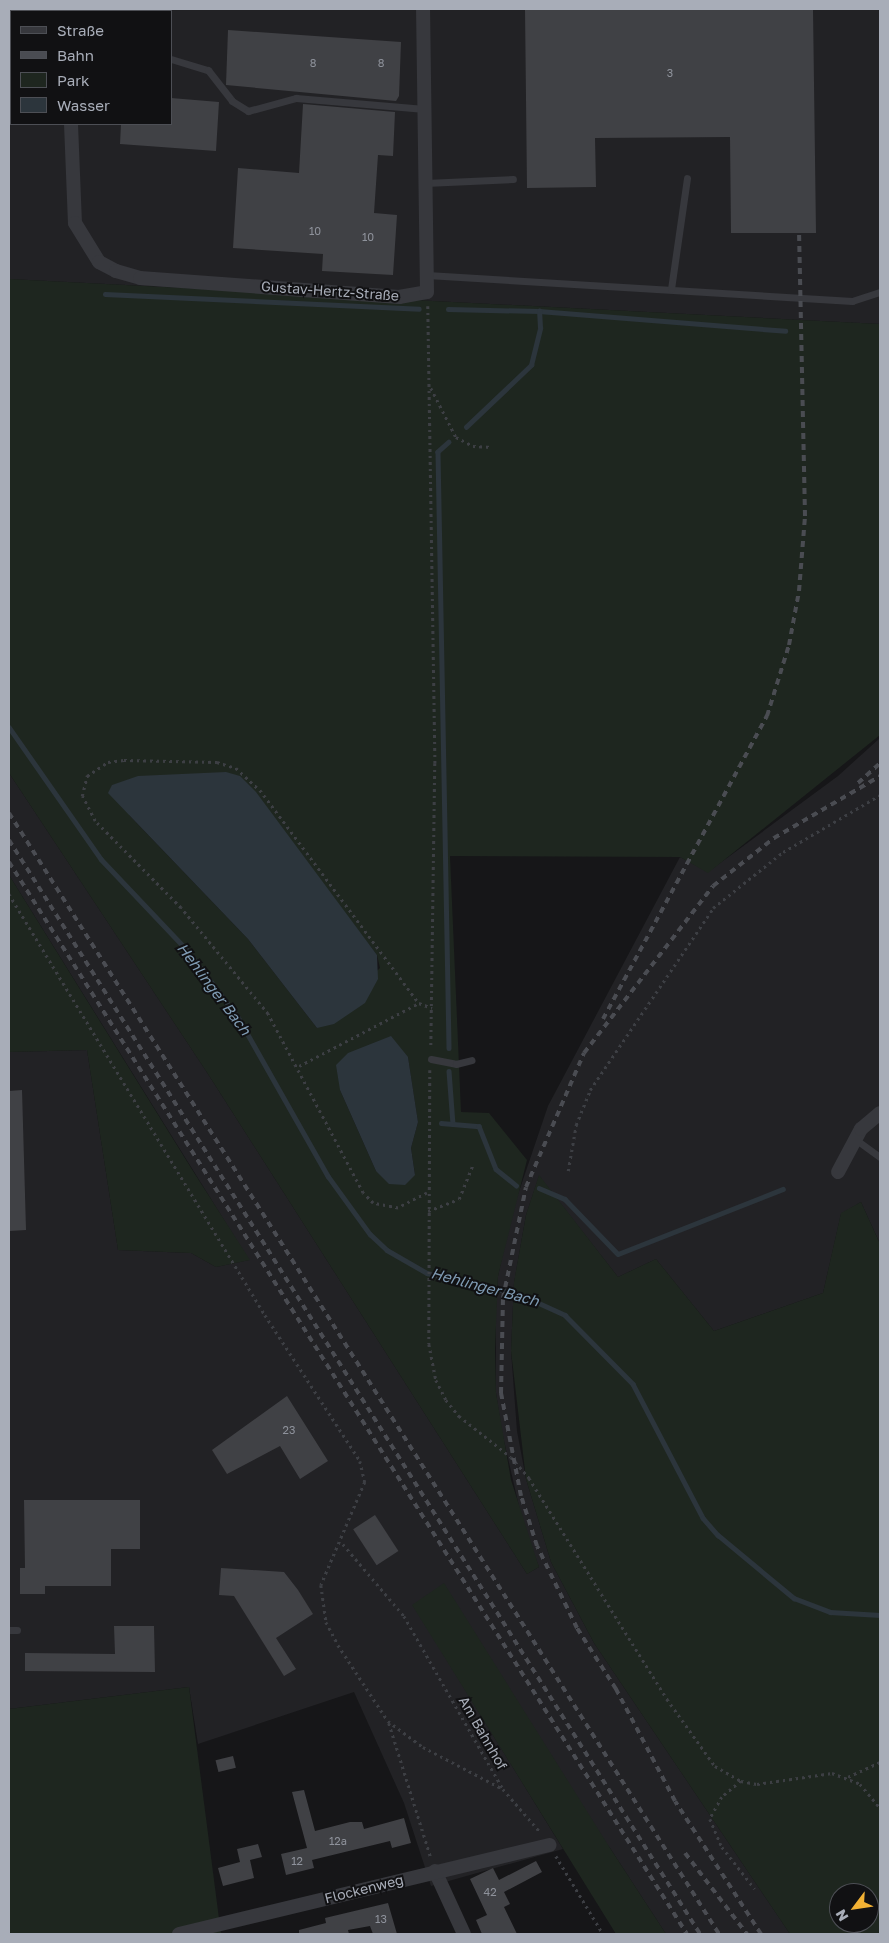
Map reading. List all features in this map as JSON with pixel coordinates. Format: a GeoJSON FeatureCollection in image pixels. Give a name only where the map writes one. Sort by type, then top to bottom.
{"type":"FeatureCollection","features":[{"type":"Feature","properties":{"kind":"street"},"geometry":{"type":"LineString","coordinates":[[423,9],[427,292]]}},
{"type":"Feature","properties":{"kind":"street","name":"Gustav-Hertz-Straße"},"geometry":{"type":"LineString","coordinates":[[71,125],[75,223],[98,262],[116,271],[140,278],[399,297],[427,292]]}},
{"type":"Feature","properties":{"kind":"street"},"geometry":{"type":"LineString","coordinates":[[838,1172],[854,1139],[880,1112]]}},
{"type":"Feature","properties":{"kind":"street","name":"Flockenweg"},"geometry":{"type":"LineString","coordinates":[[179,1934],[549,1845]]}},
{"type":"Feature","properties":{"kind":"street"},"geometry":{"type":"LineString","coordinates":[[435,1871],[464,1934]]}},
{"type":"Feature","properties":{"kind":"lane"},"geometry":{"type":"LineString","coordinates":[[172,59],[208,70],[232,101],[248,111],[296,98],[425,109]]}},
{"type":"Feature","properties":{"kind":"lane"},"geometry":{"type":"LineString","coordinates":[[671,289],[687,178]]}},
{"type":"Feature","properties":{"kind":"lane"},"geometry":{"type":"LineString","coordinates":[[425,182],[513,179]]}},
{"type":"Feature","properties":{"kind":"lane"},"geometry":{"type":"LineString","coordinates":[[427,275],[852,302],[880,292]]}},
{"type":"Feature","properties":{"kind":"lane"},"geometry":{"type":"LineString","coordinates":[[431,1060],[456,1064],[472,1060]]}},
{"type":"Feature","properties":{"kind":"lane"},"geometry":{"type":"LineString","coordinates":[[854,1139],[880,1156]]}},
{"type":"Feature","properties":{"kind":"path"},"geometry":{"type":"LineString","coordinates":[[427,292],[430,387],[432,1008],[428,1193],[432,1262],[430,1360],[446,1400],[459,1416],[521,1468],[704,1753],[741,1781],[773,1784],[832,1773],[848,1777],[871,1794],[880,1808]]}},
{"type":"Feature","properties":{"kind":"path"},"geometry":{"type":"LineString","coordinates":[[430,387],[456,437],[472,446],[492,447]]}},
{"type":"Feature","properties":{"kind":"path"},"geometry":{"type":"LineString","coordinates":[[428,1193],[398,1208],[373,1202],[363,1193],[300,1066],[268,1014],[205,935],[95,821],[82,787],[96,768],[124,760],[217,762],[249,777],[420,1003],[432,1008]]}},
{"type":"Feature","properties":{"kind":"path"},"geometry":{"type":"LineString","coordinates":[[568,1171],[576,1125],[590,1090],[707,915],[783,852],[880,796]]}},
{"type":"Feature","properties":{"kind":"path"},"geometry":{"type":"LineString","coordinates":[[9,894],[265,1315],[360,1461],[366,1482],[342,1543],[321,1585],[326,1622],[388,1721],[435,1871]]}},
{"type":"Feature","properties":{"kind":"path"},"geometry":{"type":"LineString","coordinates":[[300,1066],[420,1003]]}},
{"type":"Feature","properties":{"kind":"path"},"geometry":{"type":"LineString","coordinates":[[428,1211],[459,1200],[473,1165]]}},
{"type":"Feature","properties":{"kind":"path","name":"Am Bahnhof"},"geometry":{"type":"LineString","coordinates":[[342,1543],[404,1616],[503,1789],[549,1845],[603,1934]]}},
{"type":"Feature","properties":{"kind":"path"},"geometry":{"type":"LineString","coordinates":[[388,1721],[423,1747],[503,1789]]}},
{"type":"Feature","properties":{"kind":"path"},"geometry":{"type":"LineString","coordinates":[[848,1777],[880,1762]]}},
{"type":"Feature","properties":{"kind":"path"},"geometry":{"type":"LineString","coordinates":[[741,1781],[722,1797],[710,1819],[722,1847],[755,1889]]}},
{"type":"Feature","properties":{"kind":"shaded area"},"geometry":{"type":"Polygon","coordinates":[[[9,9],[880,9],[880,324],[9,279],[9,9]]]}},
{"type":"Feature","properties":{"kind":"shaded area"},"geometry":{"type":"Polygon","coordinates":[[[880,738],[880,1244],[861,1202],[841,1214],[823,1293],[714,1331],[656,1259],[618,1277],[539,1176],[526,1215],[514,1283],[511,1351],[517,1431],[526,1479],[551,1562],[594,1643],[790,1934],[666,1934],[610,1848],[413,1605],[563,1849],[431,1886],[404,1803],[354,1692],[198,1744],[189,1687],[9,1709],[9,1052],[87,1050],[118,1250],[191,1253],[216,1267],[249,1260],[9,875],[9,773],[208,1074],[527,1574],[539,1567],[524,1528],[502,1432],[496,1393],[496,1308],[498,1276],[512,1212],[548,1106],[680,857],[708,872],[838,776],[880,738]]]}},
{"type":"Feature","properties":{"kind":"green space"},"geometry":{"type":"Polygon","coordinates":[[[9,279],[880,324],[880,735],[708,873],[680,857],[450,856],[461,1112],[489,1113],[527,1160],[498,1276],[495,1350],[496,1393],[511,1480],[539,1567],[527,1574],[208,1074],[9,773],[9,279]],[[240,777],[112,785],[130,816],[248,939],[317,1028],[380,968],[377,955],[240,777]],[[408,1057],[340,1090],[376,1171],[415,1174],[411,1148],[418,1122],[408,1057]]]}},
{"type":"Feature","properties":{"kind":"green space"},"geometry":{"type":"Polygon","coordinates":[[[9,875],[250,1260],[216,1267],[191,1253],[118,1250],[87,1050],[9,1052],[9,875]]]}},
{"type":"Feature","properties":{"kind":"green space"},"geometry":{"type":"Polygon","coordinates":[[[539,1175],[618,1277],[656,1259],[714,1331],[823,1293],[841,1213],[861,1202],[880,1244],[880,1934],[790,1934],[594,1643],[551,1562],[526,1479],[511,1351],[514,1282],[526,1215],[539,1175]]]}},
{"type":"Feature","properties":{"kind":"green space"},"geometry":{"type":"Polygon","coordinates":[[[444,1583],[666,1934],[616,1934],[412,1605],[444,1583]]]}},
{"type":"Feature","properties":{"kind":"green space"},"geometry":{"type":"Polygon","coordinates":[[[189,1687],[221,1934],[9,1934],[9,1709],[189,1687]]]}},
{"type":"Feature","properties":{"kind":"water"},"geometry":{"type":"Polygon","coordinates":[[[226,772],[240,776],[256,792],[377,955],[378,979],[365,1003],[334,1024],[317,1028],[248,939],[108,793],[112,785],[138,776],[226,772]]]}},
{"type":"Feature","properties":{"kind":"water"},"geometry":{"type":"Polygon","coordinates":[[[391,1036],[408,1057],[418,1122],[411,1148],[415,1175],[405,1185],[389,1184],[376,1171],[340,1090],[336,1065],[348,1053],[391,1036]]]}},
{"type":"Feature","properties":{"kind":"building"},"geometry":{"type":"Polygon","coordinates":[[[525,9],[813,9],[816,233],[731,233],[730,137],[595,138],[596,187],[527,188],[525,9]]]}},
{"type":"Feature","properties":{"kind":"building"},"geometry":{"type":"Polygon","coordinates":[[[228,30],[401,42],[399,96],[396,101],[226,85],[228,30]]]}},
{"type":"Feature","properties":{"kind":"building"},"geometry":{"type":"Polygon","coordinates":[[[172,98],[219,102],[216,151],[120,144],[121,125],[172,125],[172,98]]]}},
{"type":"Feature","properties":{"kind":"building"},"geometry":{"type":"Polygon","coordinates":[[[303,104],[395,112],[393,156],[378,155],[374,213],[397,215],[393,275],[322,271],[323,254],[233,248],[238,168],[299,173],[303,104]]]}},
{"type":"Feature","properties":{"kind":"building"},"geometry":{"type":"Polygon","coordinates":[[[22,1090],[26,1230],[9,1231],[9,1091],[22,1090]]]}},
{"type":"Feature","properties":{"kind":"building"},"geometry":{"type":"Polygon","coordinates":[[[287,1396],[328,1461],[300,1479],[280,1446],[227,1474],[212,1450],[287,1396]]]}},
{"type":"Feature","properties":{"kind":"building"},"geometry":{"type":"Polygon","coordinates":[[[24,1500],[140,1500],[140,1549],[111,1549],[111,1586],[45,1586],[45,1594],[20,1594],[20,1568],[25,1568],[24,1500]]]}},
{"type":"Feature","properties":{"kind":"building"},"geometry":{"type":"Polygon","coordinates":[[[375,1515],[398,1551],[377,1565],[353,1529],[375,1515]]]}},
{"type":"Feature","properties":{"kind":"building"},"geometry":{"type":"Polygon","coordinates":[[[221,1568],[284,1572],[298,1590],[313,1614],[276,1638],[296,1669],[284,1676],[234,1596],[219,1595],[221,1568]]]}},
{"type":"Feature","properties":{"kind":"building"},"geometry":{"type":"Polygon","coordinates":[[[114,1626],[154,1626],[155,1672],[25,1671],[25,1653],[115,1654],[114,1626]]]}},
{"type":"Feature","properties":{"kind":"building"},"geometry":{"type":"Polygon","coordinates":[[[233,1756],[236,1768],[218,1772],[216,1760],[233,1756]]]}},
{"type":"Feature","properties":{"kind":"building"},"geometry":{"type":"Polygon","coordinates":[[[304,1790],[315,1831],[350,1822],[362,1822],[364,1829],[404,1818],[411,1843],[392,1848],[390,1841],[312,1860],[314,1868],[286,1875],[281,1854],[307,1848],[292,1792],[304,1790]]]}},
{"type":"Feature","properties":{"kind":"building"},"geometry":{"type":"Polygon","coordinates":[[[258,1844],[262,1857],[250,1860],[254,1878],[223,1886],[218,1868],[240,1862],[237,1849],[258,1844]]]}},
{"type":"Feature","properties":{"kind":"building"},"geometry":{"type":"Polygon","coordinates":[[[536,1861],[542,1872],[504,1892],[510,1904],[504,1907],[517,1934],[482,1934],[476,1920],[487,1915],[470,1879],[493,1868],[499,1880],[536,1861]]]}},
{"type":"Feature","properties":{"kind":"building"},"geometry":{"type":"Polygon","coordinates":[[[388,1903],[397,1934],[373,1934],[370,1926],[348,1930],[349,1934],[299,1934],[299,1930],[326,1923],[325,1918],[388,1903]]]}},
{"type":"Feature","properties":{"kind":"waterway"},"geometry":{"type":"LineString","coordinates":[[105,294],[419,309]]}},
{"type":"Feature","properties":{"kind":"waterway"},"geometry":{"type":"LineString","coordinates":[[448,309],[539,311],[785,331]]}},
{"type":"Feature","properties":{"kind":"waterway"},"geometry":{"type":"LineString","coordinates":[[466,427],[531,365],[540,328],[539,311]]}},
{"type":"Feature","properties":{"kind":"waterway"},"geometry":{"type":"LineString","coordinates":[[449,442],[438,452],[449,1048]]}},
{"type":"Feature","properties":{"kind":"waterway","name":"Hehlinger Bach"},"geometry":{"type":"LineString","coordinates":[[9,727],[101,859],[188,951],[238,1017],[328,1176],[370,1234],[387,1250],[427,1273],[519,1294],[565,1315],[633,1384],[703,1518],[718,1535],[794,1598],[830,1612],[880,1615]]}},
{"type":"Feature","properties":{"kind":"waterway"},"geometry":{"type":"LineString","coordinates":[[449,1071],[453,1124]]}},
{"type":"Feature","properties":{"kind":"waterway"},"geometry":{"type":"LineString","coordinates":[[441,1123],[479,1126],[496,1169],[516,1185]]}},
{"type":"Feature","properties":{"kind":"waterway"},"geometry":{"type":"LineString","coordinates":[[539,1188],[565,1199],[618,1254],[783,1189]]}},
{"type":"Feature","properties":{"kind":"railway"},"geometry":{"type":"LineString","coordinates":[[603,1019],[767,716],[789,645],[799,591],[805,516],[799,233]]}},
{"type":"Feature","properties":{"kind":"railway"},"geometry":{"type":"LineString","coordinates":[[858,783],[880,763]]}},
{"type":"Feature","properties":{"kind":"railway"},"geometry":{"type":"LineString","coordinates":[[761,1934],[675,1801],[616,1689],[577,1628],[537,1546],[521,1496],[501,1393],[503,1298],[526,1187],[584,1053],[713,886],[774,838],[880,776]]}},
{"type":"Feature","properties":{"kind":"railway"},"geometry":{"type":"LineString","coordinates":[[9,813],[719,1934]]}},
{"type":"Feature","properties":{"kind":"railway"},"geometry":{"type":"LineString","coordinates":[[9,840],[700,1934]]}},
{"type":"Feature","properties":{"kind":"railway"},"geometry":{"type":"LineString","coordinates":[[9,862],[687,1934]]}},
{"type":"Feature","properties":{"kind":"railway"},"geometry":{"type":"LineString","coordinates":[[685,1853],[747,1934]]}}]}
